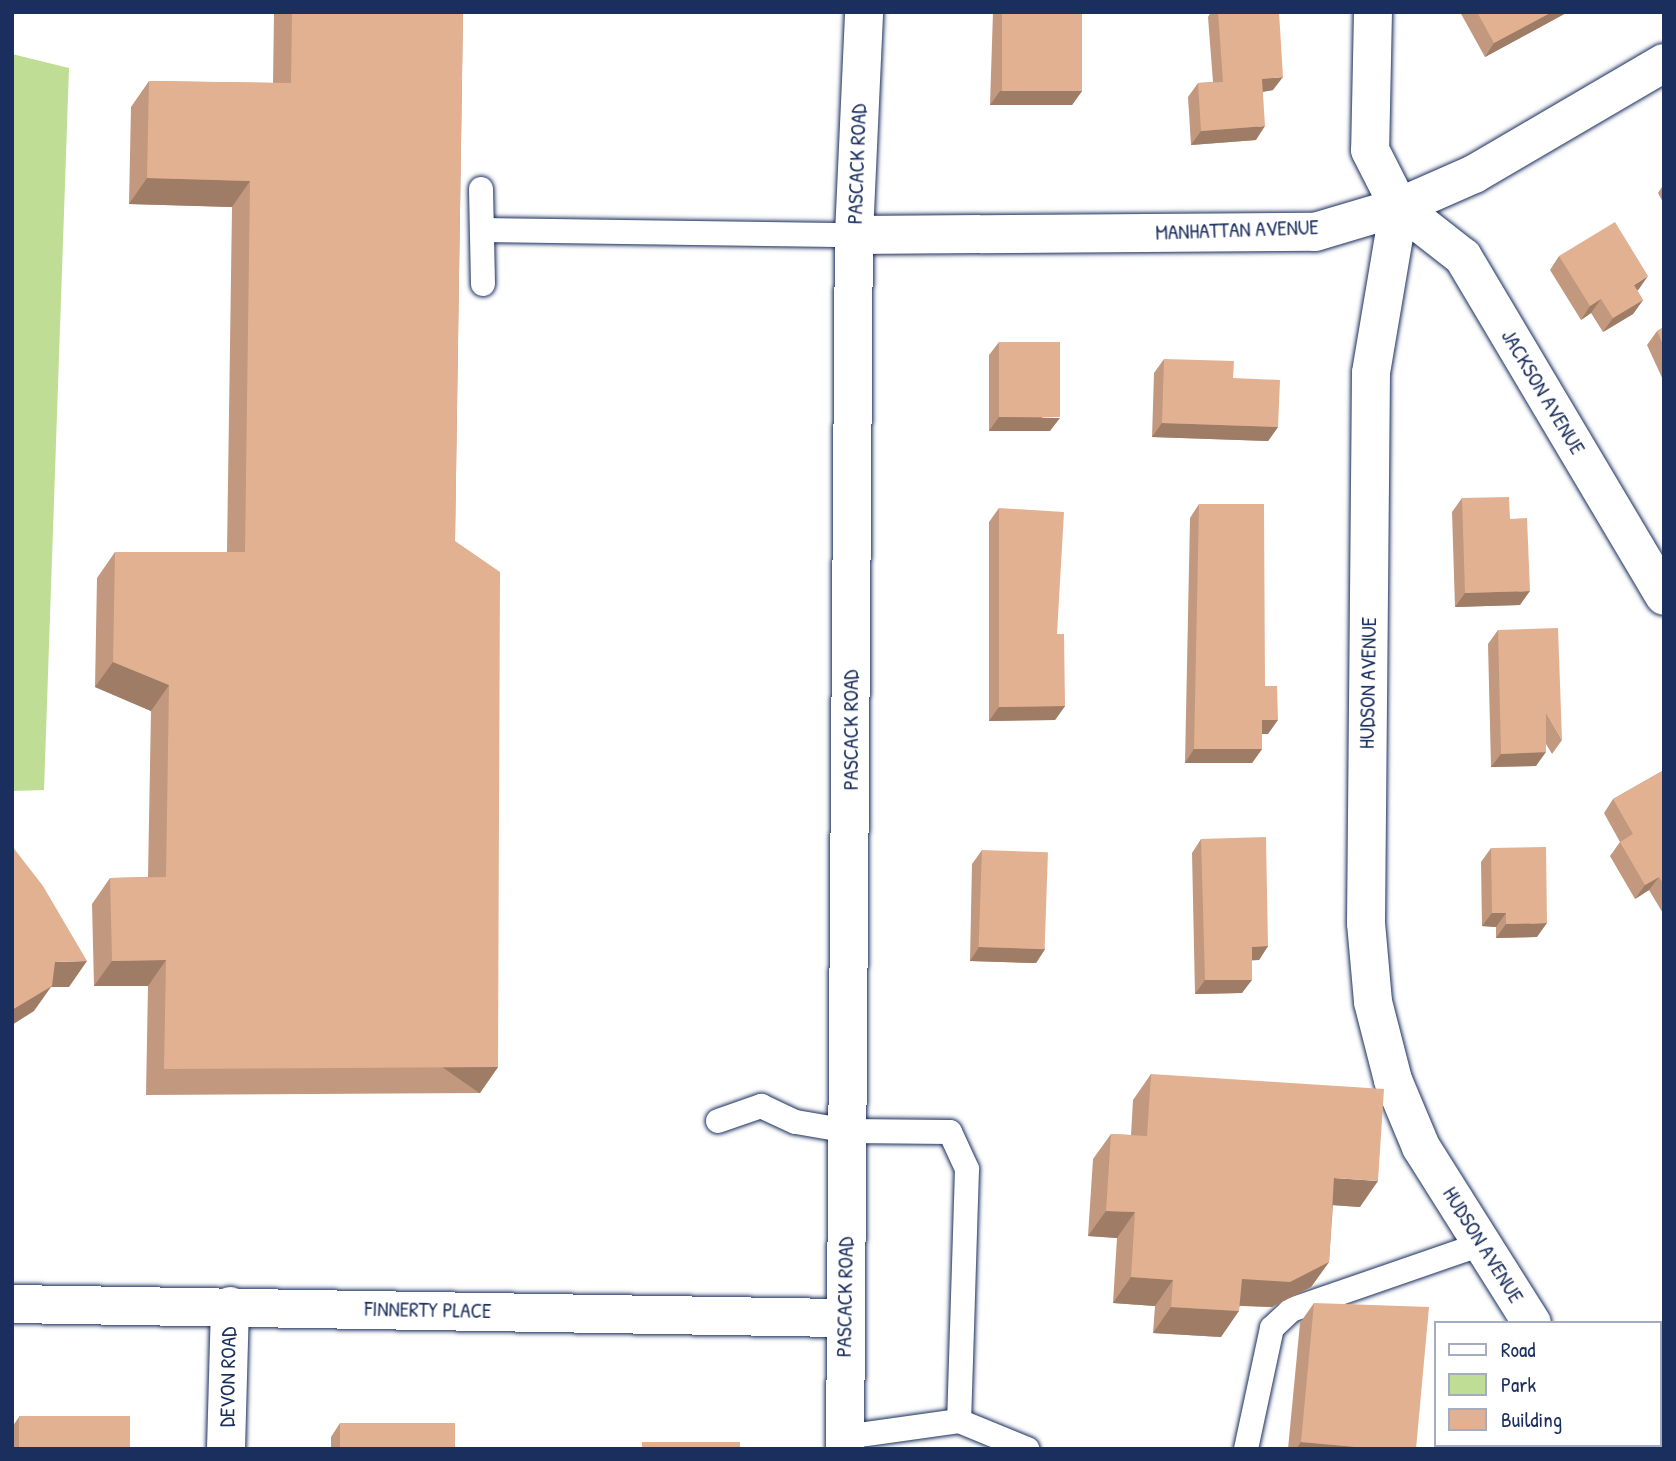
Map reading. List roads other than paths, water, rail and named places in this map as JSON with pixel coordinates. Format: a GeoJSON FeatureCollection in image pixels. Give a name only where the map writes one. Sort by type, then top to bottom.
{"type":"FeatureCollection","features":[{"type":"Feature","properties":{"kind":"street","name":"PASCACK ROAD"},"geometry":{"type":"LineString","coordinates":[[845,1443],[854,236],[864,12]]}},
{"type":"Feature","properties":{"kind":"street"},"geometry":{"type":"LineString","coordinates":[[1373,12],[1370,150],[1399,207]]}},
{"type":"Feature","properties":{"kind":"street","name":"MANHATTAN AVENUE"},"geometry":{"type":"LineString","coordinates":[[854,236],[1315,232],[1399,207],[1474,174],[1664,63]]}},
{"type":"Feature","properties":{"kind":"street","name":"JACKSON AVENUE"},"geometry":{"type":"LineString","coordinates":[[1399,207],[1463,257],[1664,596]]}},
{"type":"Feature","properties":{"kind":"street","name":"HUDSON AVENUE"},"geometry":{"type":"LineString","coordinates":[[1399,207],[1371,373],[1366,923],[1373,1002],[1393,1080],[1421,1147],[1531,1321]]}},
{"type":"Feature","properties":{"kind":"street","name":"FINNERTY PLACE"},"geometry":{"type":"LineString","coordinates":[[12,1304],[844,1318]]}},
{"type":"Feature","properties":{"kind":"street","name":"DEVON ROAD"},"geometry":{"type":"LineString","coordinates":[[226,1449],[230,1306]]}},
{"type":"Feature","properties":{"kind":"lane"},"geometry":{"type":"LineString","coordinates":[[481,189],[482,284]]}},
{"type":"Feature","properties":{"kind":"lane"},"geometry":{"type":"LineString","coordinates":[[482,230],[854,236]]}},
{"type":"Feature","properties":{"kind":"lane"},"geometry":{"type":"LineString","coordinates":[[718,1121],[761,1106],[796,1122],[848,1131],[950,1132],[967,1169],[960,1421]]}},
{"type":"Feature","properties":{"kind":"lane"},"geometry":{"type":"LineString","coordinates":[[1246,1449],[1272,1328],[1291,1310],[1482,1244]]}},
{"type":"Feature","properties":{"kind":"lane"},"geometry":{"type":"LineString","coordinates":[[845,1443],[960,1421],[988,1438],[1027,1449]]}}]}
